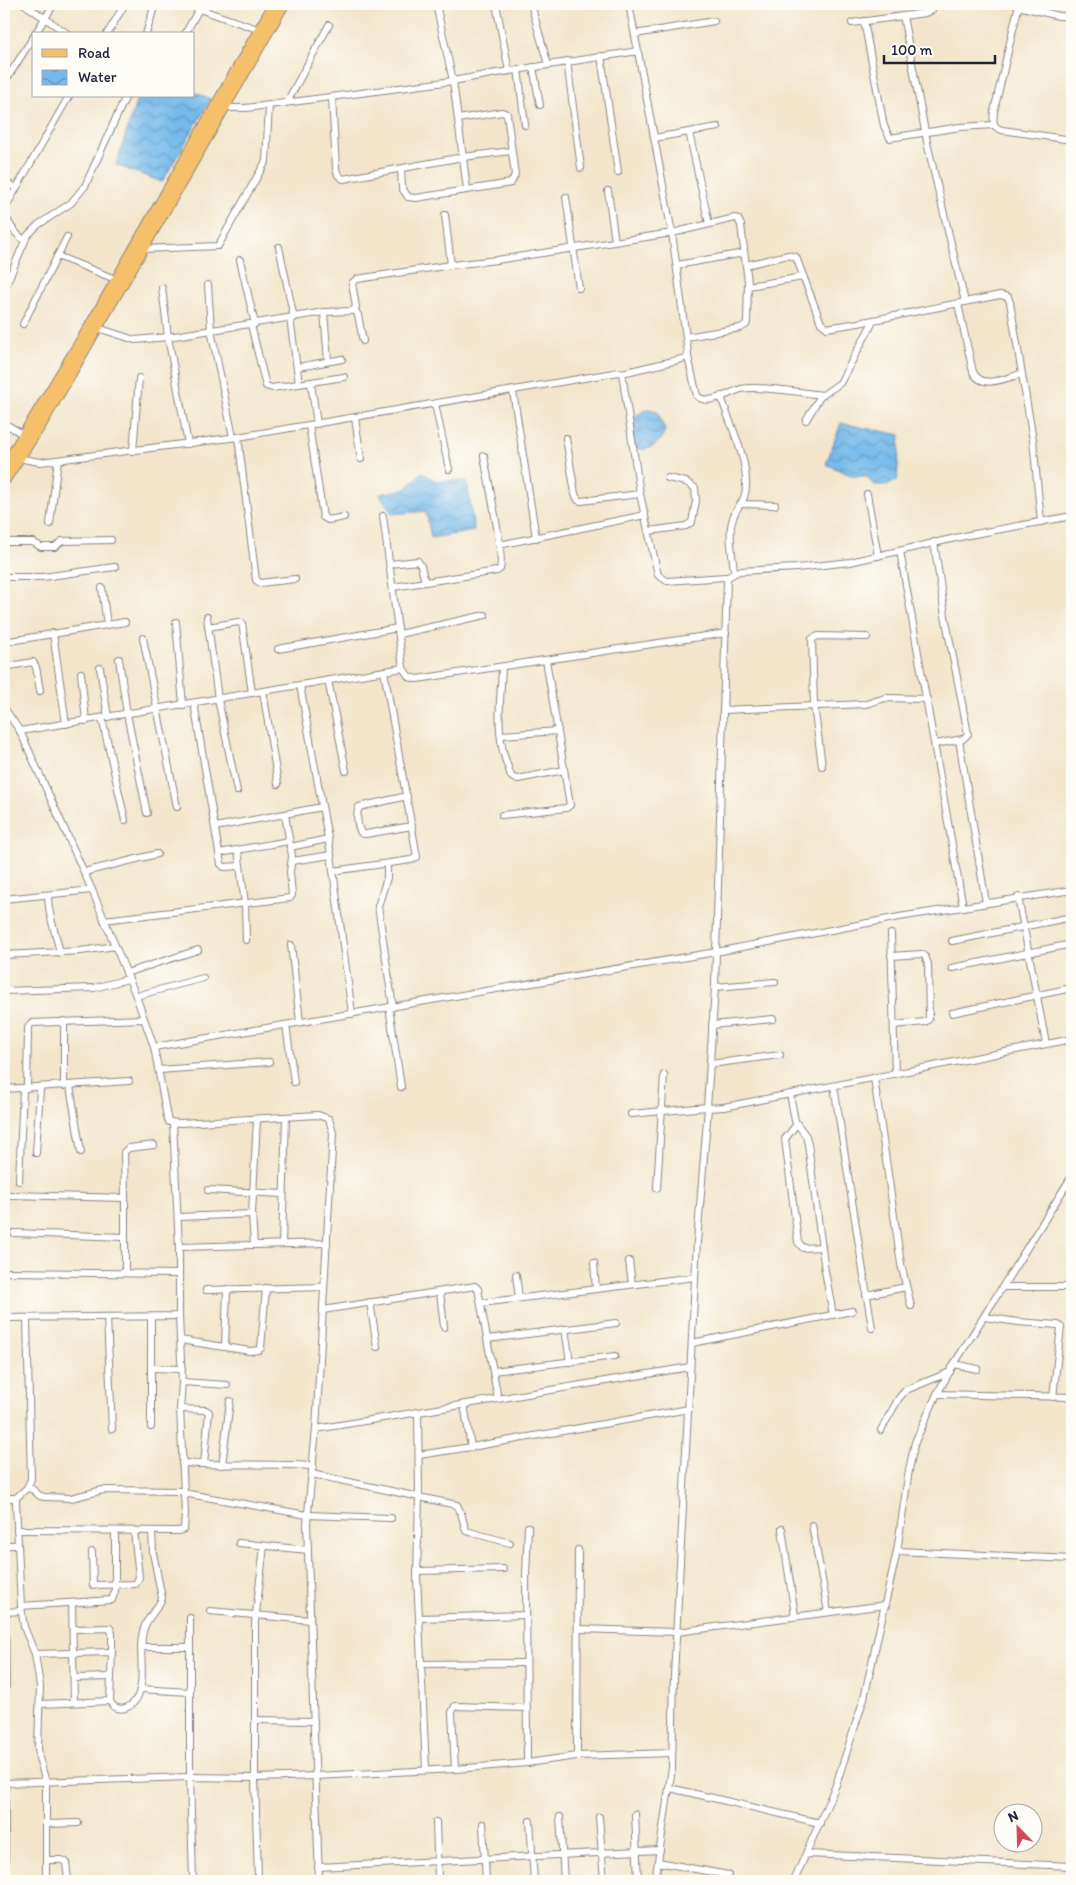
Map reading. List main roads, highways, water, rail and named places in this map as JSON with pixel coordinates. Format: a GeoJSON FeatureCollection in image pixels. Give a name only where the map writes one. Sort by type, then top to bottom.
{"type":"FeatureCollection","features":[{"type":"Feature","properties":{"kind":"main road"},"geometry":{"type":"LineString","coordinates":[[4,467],[15,457],[142,249],[263,31],[274,4]]}},
{"type":"Feature","properties":{"kind":"main road"},"geometry":{"type":"LineString","coordinates":[[263,31],[284,4]]}},
{"type":"Feature","properties":{"kind":"main road"},"geometry":{"type":"LineString","coordinates":[[94,327],[116,279],[222,103]]}},
{"type":"Feature","properties":{"kind":"main road"},"geometry":{"type":"LineString","coordinates":[[4,481],[24,435],[71,366]]}},
{"type":"Feature","properties":{"kind":"water"},"geometry":{"type":"Polygon","coordinates":[[[195,92],[211,99],[162,182],[116,165],[137,98],[195,98],[195,92]]]}},
{"type":"Feature","properties":{"kind":"water"},"geometry":{"type":"Polygon","coordinates":[[[649,409],[657,411],[665,430],[654,446],[645,449],[635,448],[632,432],[636,415],[649,409]]]}},
{"type":"Feature","properties":{"kind":"water"},"geometry":{"type":"Polygon","coordinates":[[[841,423],[900,435],[897,481],[887,485],[874,485],[866,476],[853,476],[826,464],[841,423]]]}},
{"type":"Feature","properties":{"kind":"water"},"geometry":{"type":"Polygon","coordinates":[[[422,472],[436,481],[467,481],[474,531],[431,538],[426,511],[392,514],[380,494],[406,489],[422,472]]]}}]}
